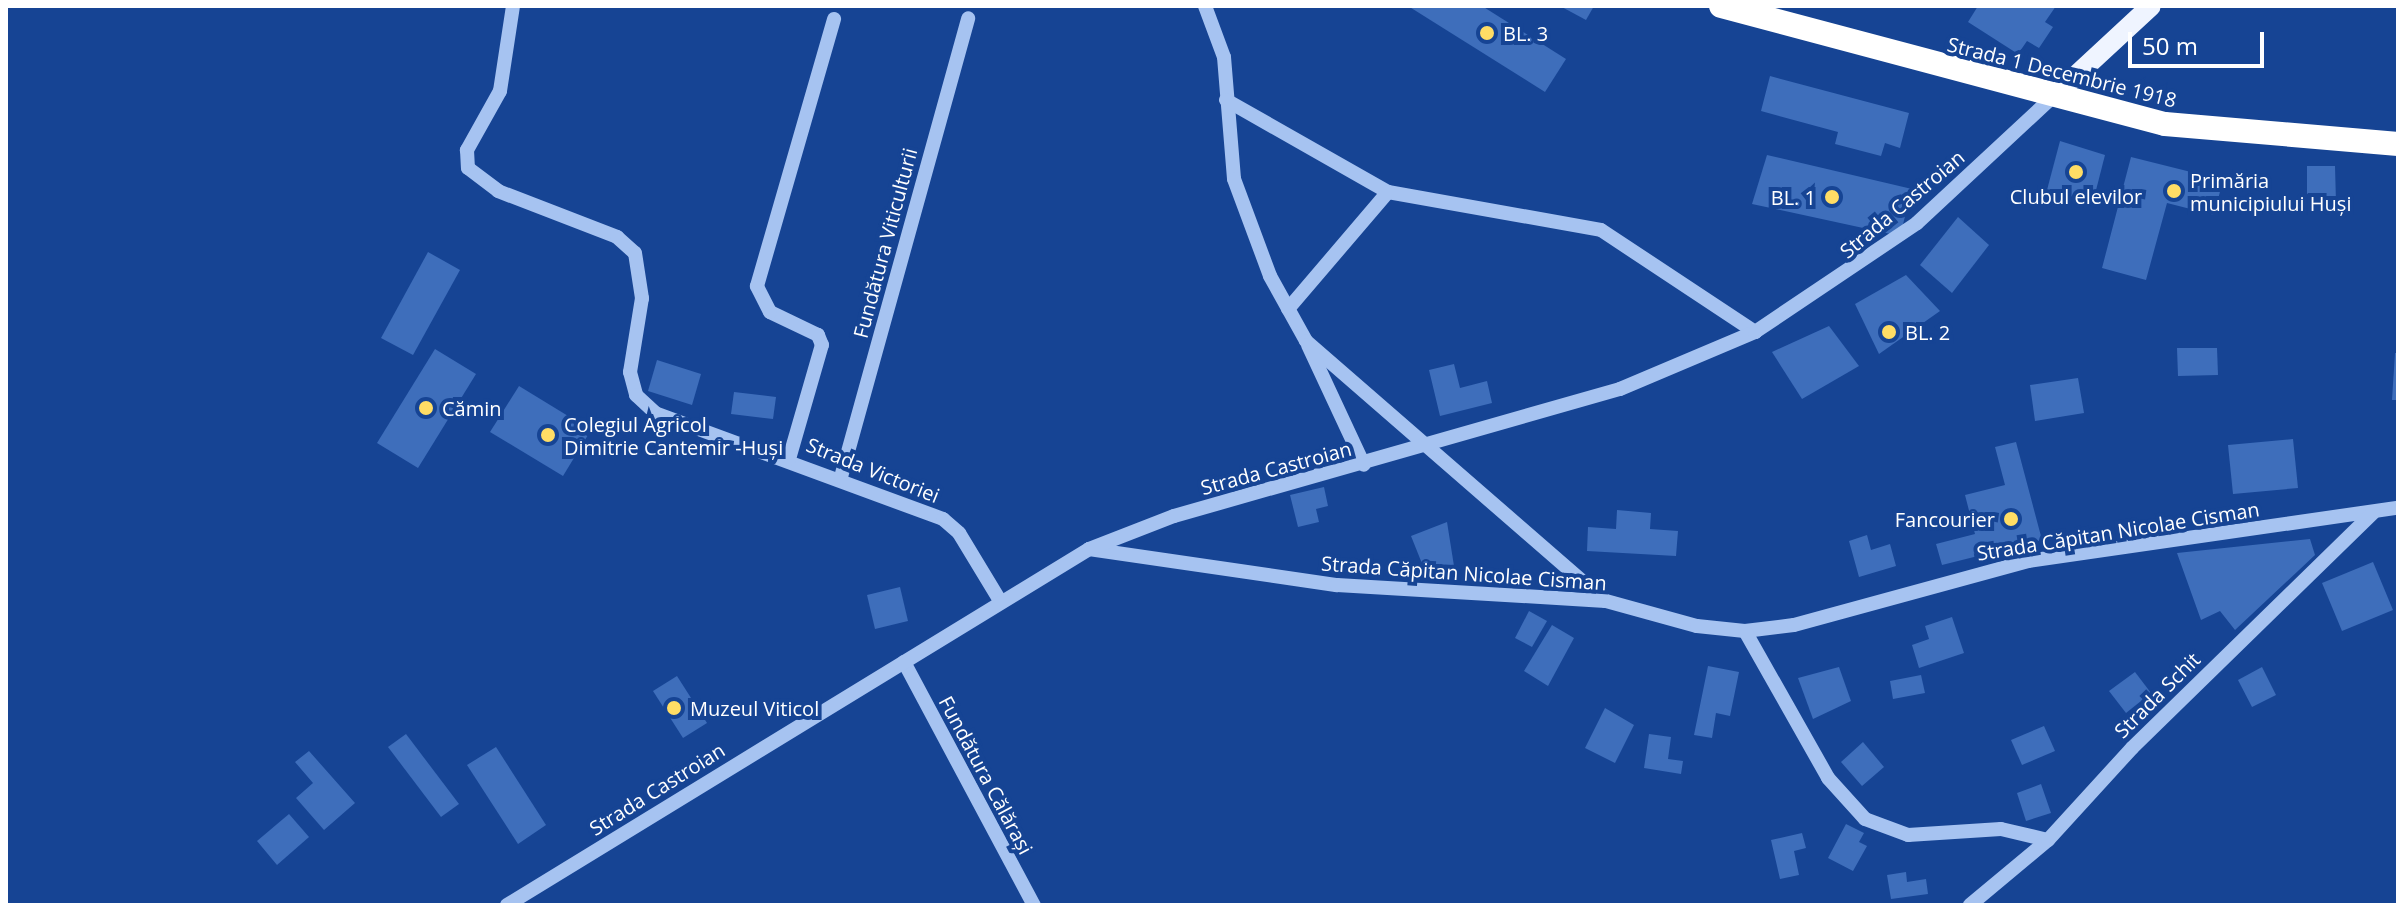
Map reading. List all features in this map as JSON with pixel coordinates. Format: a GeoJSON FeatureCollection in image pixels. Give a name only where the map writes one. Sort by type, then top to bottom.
{"type":"FeatureCollection","features":[{"type":"Feature","properties":{"kind":"highway","name":"Strada 1 Decembrie 1918"},"geometry":{"type":"LineString","coordinates":[[1721,6],[2056,94],[2220,133],[2398,144]]}},
{"type":"Feature","properties":{"kind":"main road"},"geometry":{"type":"LineString","coordinates":[[2056,94],[2151,6]]}},
{"type":"Feature","properties":{"kind":"street","name":"Strada Victoriei"},"geometry":{"type":"LineString","coordinates":[[513,6],[500,91],[467,150],[468,168],[498,191],[617,237],[635,253],[642,298],[630,372],[636,395],[655,413],[841,477],[943,519],[959,533],[999,599]]}},
{"type":"Feature","properties":{"kind":"street"},"geometry":{"type":"LineString","coordinates":[[1205,6],[1224,57],[1234,179],[1288,309],[1364,465]]}},
{"type":"Feature","properties":{"kind":"street","name":"Fundătura Viticulturii"},"geometry":{"type":"LineString","coordinates":[[841,477],[968,18]]}},
{"type":"Feature","properties":{"kind":"street"},"geometry":{"type":"LineString","coordinates":[[789,459],[822,345],[818,335],[770,312],[757,286],[834,19]]}},
{"type":"Feature","properties":{"kind":"street","name":"Strada Castroian"},"geometry":{"type":"LineString","coordinates":[[507,905],[904,662],[999,599],[1089,549],[1174,516],[1434,448],[1620,389],[1755,332],[1917,223],[2056,94]]}},
{"type":"Feature","properties":{"kind":"street"},"geometry":{"type":"LineString","coordinates":[[1226,100],[1388,192],[1601,230],[1755,332]]}},
{"type":"Feature","properties":{"kind":"street"},"geometry":{"type":"LineString","coordinates":[[1288,309],[1388,192]]}},
{"type":"Feature","properties":{"kind":"street"},"geometry":{"type":"LineString","coordinates":[[1306,341],[1434,448],[1606,601]]}},
{"type":"Feature","properties":{"kind":"street","name":"Strada Căpitan Nicolae Cisman"},"geometry":{"type":"LineString","coordinates":[[1089,549],[1337,585],[1606,601],[1697,626],[1745,631],[1794,625],[2028,561],[2398,508]]}},
{"type":"Feature","properties":{"kind":"street","name":"Strada Schit"},"geometry":{"type":"LineString","coordinates":[[1970,905],[2048,840],[2132,748],[2373,513]]}},
{"type":"Feature","properties":{"kind":"street"},"geometry":{"type":"LineString","coordinates":[[1745,631],[1828,778],[1865,819],[1908,835],[2001,829],[2048,840]]}},
{"type":"Feature","properties":{"kind":"street","name":"Fundătura Călărași"},"geometry":{"type":"LineString","coordinates":[[904,662],[1034,905]]}},
{"type":"Feature","properties":{"kind":"building","name":"BL. 3"},"geometry":{"type":"Polygon","coordinates":[[[1408,6],[1482,6],[1566,59],[1545,92],[1408,6]]]}},
{"type":"Feature","properties":{"kind":"building"},"geometry":{"type":"Polygon","coordinates":[[[1560,6],[1594,6],[1586,20],[1560,6]]]}},
{"type":"Feature","properties":{"kind":"building"},"geometry":{"type":"Polygon","coordinates":[[[1978,6],[2056,6],[2045,22],[2053,27],[2039,48],[2027,41],[2018,54],[1968,22],[1978,6]]]}},
{"type":"Feature","properties":{"kind":"building"},"geometry":{"type":"Polygon","coordinates":[[[1770,76],[1909,113],[1900,148],[1885,143],[1881,156],[1835,144],[1838,132],[1761,111],[1770,76]]]}},
{"type":"Feature","properties":{"kind":"building","name":"Clubul elevilor"},"geometry":{"type":"Polygon","coordinates":[[[2060,141],[2105,155],[2093,202],[2047,190],[2060,141]]]}},
{"type":"Feature","properties":{"kind":"building","name":"BL. 1"},"geometry":{"type":"Polygon","coordinates":[[[1767,155],[1912,189],[1900,236],[1752,204],[1767,155]]]}},
{"type":"Feature","properties":{"kind":"building"},"geometry":{"type":"Polygon","coordinates":[[[2131,157],[2223,180],[2214,215],[2167,203],[2146,280],[2102,268],[2131,157]]]}},
{"type":"Feature","properties":{"kind":"building"},"geometry":{"type":"Polygon","coordinates":[[[2307,166],[2335,166],[2336,202],[2316,203],[2316,194],[2307,194],[2307,166]]]}},
{"type":"Feature","properties":{"kind":"building"},"geometry":{"type":"Polygon","coordinates":[[[1958,217],[1989,245],[1952,293],[1920,265],[1958,217]]]}},
{"type":"Feature","properties":{"kind":"building"},"geometry":{"type":"Polygon","coordinates":[[[428,252],[460,270],[413,355],[381,338],[428,252]]]}},
{"type":"Feature","properties":{"kind":"building","name":"BL. 2"},"geometry":{"type":"Polygon","coordinates":[[[1906,275],[1940,311],[1879,354],[1855,304],[1906,275]]]}},
{"type":"Feature","properties":{"kind":"building"},"geometry":{"type":"Polygon","coordinates":[[[1829,326],[1859,366],[1802,399],[1772,352],[1829,326]]]}},
{"type":"Feature","properties":{"kind":"building"},"geometry":{"type":"Polygon","coordinates":[[[2177,348],[2217,348],[2218,375],[2178,376],[2177,348]]]}},
{"type":"Feature","properties":{"kind":"building","name":"Cămin"},"geometry":{"type":"Polygon","coordinates":[[[435,349],[476,374],[418,468],[377,443],[435,349]]]}},
{"type":"Feature","properties":{"kind":"building"},"geometry":{"type":"Polygon","coordinates":[[[2395,353],[2398,353],[2398,400],[2392,400],[2395,353]]]}},
{"type":"Feature","properties":{"kind":"building"},"geometry":{"type":"Polygon","coordinates":[[[657,360],[701,374],[692,405],[648,391],[657,360]]]}},
{"type":"Feature","properties":{"kind":"building"},"geometry":{"type":"Polygon","coordinates":[[[1454,364],[1460,388],[1487,381],[1492,403],[1440,416],[1429,370],[1454,364]]]}},
{"type":"Feature","properties":{"kind":"building"},"geometry":{"type":"Polygon","coordinates":[[[2078,378],[2084,413],[2035,421],[2030,385],[2078,378]]]}},
{"type":"Feature","properties":{"kind":"building"},"geometry":{"type":"Polygon","coordinates":[[[519,386],[591,430],[563,476],[490,432],[519,386]]]}},
{"type":"Feature","properties":{"kind":"building"},"geometry":{"type":"Polygon","coordinates":[[[734,392],[776,397],[773,419],[731,414],[734,392]]]}},
{"type":"Feature","properties":{"kind":"building"},"geometry":{"type":"Polygon","coordinates":[[[2293,439],[2298,488],[2233,494],[2228,445],[2293,439]]]}},
{"type":"Feature","properties":{"kind":"building"},"geometry":{"type":"Polygon","coordinates":[[[2016,442],[2042,540],[1942,565],[1936,544],[1975,534],[1965,495],[2005,485],[1995,447],[2016,442]]]}},
{"type":"Feature","properties":{"kind":"building"},"geometry":{"type":"Polygon","coordinates":[[[1324,487],[1328,506],[1316,509],[1319,522],[1298,527],[1290,495],[1324,487]]]}},
{"type":"Feature","properties":{"kind":"building"},"geometry":{"type":"Polygon","coordinates":[[[1617,510],[1651,513],[1650,529],[1678,531],[1676,556],[1587,551],[1588,527],[1616,529],[1617,510]]]}},
{"type":"Feature","properties":{"kind":"building"},"geometry":{"type":"Polygon","coordinates":[[[1447,522],[1454,566],[1427,576],[1411,536],[1447,522]]]}},
{"type":"Feature","properties":{"kind":"building"},"geometry":{"type":"Polygon","coordinates":[[[1867,535],[1871,550],[1890,544],[1896,566],[1859,577],[1849,541],[1867,535]]]}},
{"type":"Feature","properties":{"kind":"building"},"geometry":{"type":"Polygon","coordinates":[[[2310,539],[2315,555],[2235,630],[2220,611],[2201,620],[2177,553],[2310,539]]]}},
{"type":"Feature","properties":{"kind":"building"},"geometry":{"type":"Polygon","coordinates":[[[2373,562],[2393,610],[2342,631],[2322,583],[2373,562]]]}},
{"type":"Feature","properties":{"kind":"building"},"geometry":{"type":"Polygon","coordinates":[[[900,587],[908,621],[875,629],[867,595],[900,587]]]}},
{"type":"Feature","properties":{"kind":"building"},"geometry":{"type":"Polygon","coordinates":[[[1529,611],[1547,621],[1532,647],[1515,638],[1529,611]]]}},
{"type":"Feature","properties":{"kind":"building"},"geometry":{"type":"Polygon","coordinates":[[[1952,617],[1964,653],[1919,668],[1912,645],[1929,639],[1925,626],[1952,617]]]}},
{"type":"Feature","properties":{"kind":"building"},"geometry":{"type":"Polygon","coordinates":[[[1552,625],[1574,638],[1548,686],[1524,671],[1552,625]]]}},
{"type":"Feature","properties":{"kind":"building"},"geometry":{"type":"Polygon","coordinates":[[[1708,666],[1739,672],[1730,716],[1716,713],[1712,738],[1694,735],[1708,666]]]}},
{"type":"Feature","properties":{"kind":"building"},"geometry":{"type":"Polygon","coordinates":[[[1839,667],[1851,701],[1813,719],[1798,678],[1839,667]]]}},
{"type":"Feature","properties":{"kind":"building"},"geometry":{"type":"Polygon","coordinates":[[[2262,667],[2276,695],[2252,707],[2238,680],[2262,667]]]}},
{"type":"Feature","properties":{"kind":"building"},"geometry":{"type":"Polygon","coordinates":[[[2135,672],[2151,693],[2126,713],[2109,691],[2135,672]]]}},
{"type":"Feature","properties":{"kind":"building"},"geometry":{"type":"Polygon","coordinates":[[[1921,675],[1925,693],[1893,699],[1890,681],[1921,675]]]}},
{"type":"Feature","properties":{"kind":"building"},"geometry":{"type":"Polygon","coordinates":[[[677,676],[707,723],[683,738],[653,691],[677,676]]]}},
{"type":"Feature","properties":{"kind":"building"},"geometry":{"type":"Polygon","coordinates":[[[1605,708],[1634,725],[1615,763],[1585,748],[1605,708]]]}},
{"type":"Feature","properties":{"kind":"building"},"geometry":{"type":"Polygon","coordinates":[[[2044,726],[2055,751],[2022,765],[2011,740],[2044,726]]]}},
{"type":"Feature","properties":{"kind":"building"},"geometry":{"type":"Polygon","coordinates":[[[406,734],[459,804],[441,817],[388,747],[406,734]]]}},
{"type":"Feature","properties":{"kind":"building"},"geometry":{"type":"Polygon","coordinates":[[[1649,734],[1671,737],[1668,759],[1683,761],[1681,774],[1644,768],[1649,734]]]}},
{"type":"Feature","properties":{"kind":"building"},"geometry":{"type":"Polygon","coordinates":[[[1863,742],[1884,767],[1862,786],[1841,762],[1863,742]]]}},
{"type":"Feature","properties":{"kind":"building"},"geometry":{"type":"Polygon","coordinates":[[[496,747],[546,825],[518,844],[467,765],[496,747]]]}},
{"type":"Feature","properties":{"kind":"building"},"geometry":{"type":"Polygon","coordinates":[[[309,751],[355,803],[324,830],[296,798],[313,783],[295,762],[309,751]]]}},
{"type":"Feature","properties":{"kind":"building"},"geometry":{"type":"Polygon","coordinates":[[[2041,784],[2051,813],[2026,821],[2017,793],[2041,784]]]}},
{"type":"Feature","properties":{"kind":"building"},"geometry":{"type":"Polygon","coordinates":[[[289,814],[309,837],[277,865],[257,841],[289,814]]]}},
{"type":"Feature","properties":{"kind":"building"},"geometry":{"type":"Polygon","coordinates":[[[1846,824],[1864,833],[1859,842],[1867,846],[1853,871],[1828,858],[1846,824]]]}},
{"type":"Feature","properties":{"kind":"building"},"geometry":{"type":"Polygon","coordinates":[[[1802,833],[1806,848],[1794,851],[1799,875],[1780,879],[1771,840],[1802,833]]]}},
{"type":"Feature","properties":{"kind":"building"},"geometry":{"type":"Polygon","coordinates":[[[1906,872],[1907,882],[1926,879],[1928,894],[1891,899],[1887,875],[1906,872]]]}},
{"type":"Feature","properties":{"kind":"place","name":"BL. 3"},"geometry":{"type":"Point","coordinates":[1487,33]}},
{"type":"Feature","properties":{"kind":"place","name":"Clubul elevilor"},"geometry":{"type":"Point","coordinates":[2076,172]}},
{"type":"Feature","properties":{"kind":"place","name":"Primăria municipiului Huși"},"geometry":{"type":"Point","coordinates":[2174,191]}},
{"type":"Feature","properties":{"kind":"place","name":"BL. 1"},"geometry":{"type":"Point","coordinates":[1832,197]}},
{"type":"Feature","properties":{"kind":"place","name":"BL. 2"},"geometry":{"type":"Point","coordinates":[1889,332]}},
{"type":"Feature","properties":{"kind":"place","name":"Cămin"},"geometry":{"type":"Point","coordinates":[426,408]}},
{"type":"Feature","properties":{"kind":"place","name":"Colegiul Agricol Dimitrie Cantemir -Huși"},"geometry":{"type":"Point","coordinates":[548,435]}},
{"type":"Feature","properties":{"kind":"place","name":"Fancourier"},"geometry":{"type":"Point","coordinates":[2011,519]}},
{"type":"Feature","properties":{"kind":"place","name":"Muzeul Viticol"},"geometry":{"type":"Point","coordinates":[674,708]}}]}
